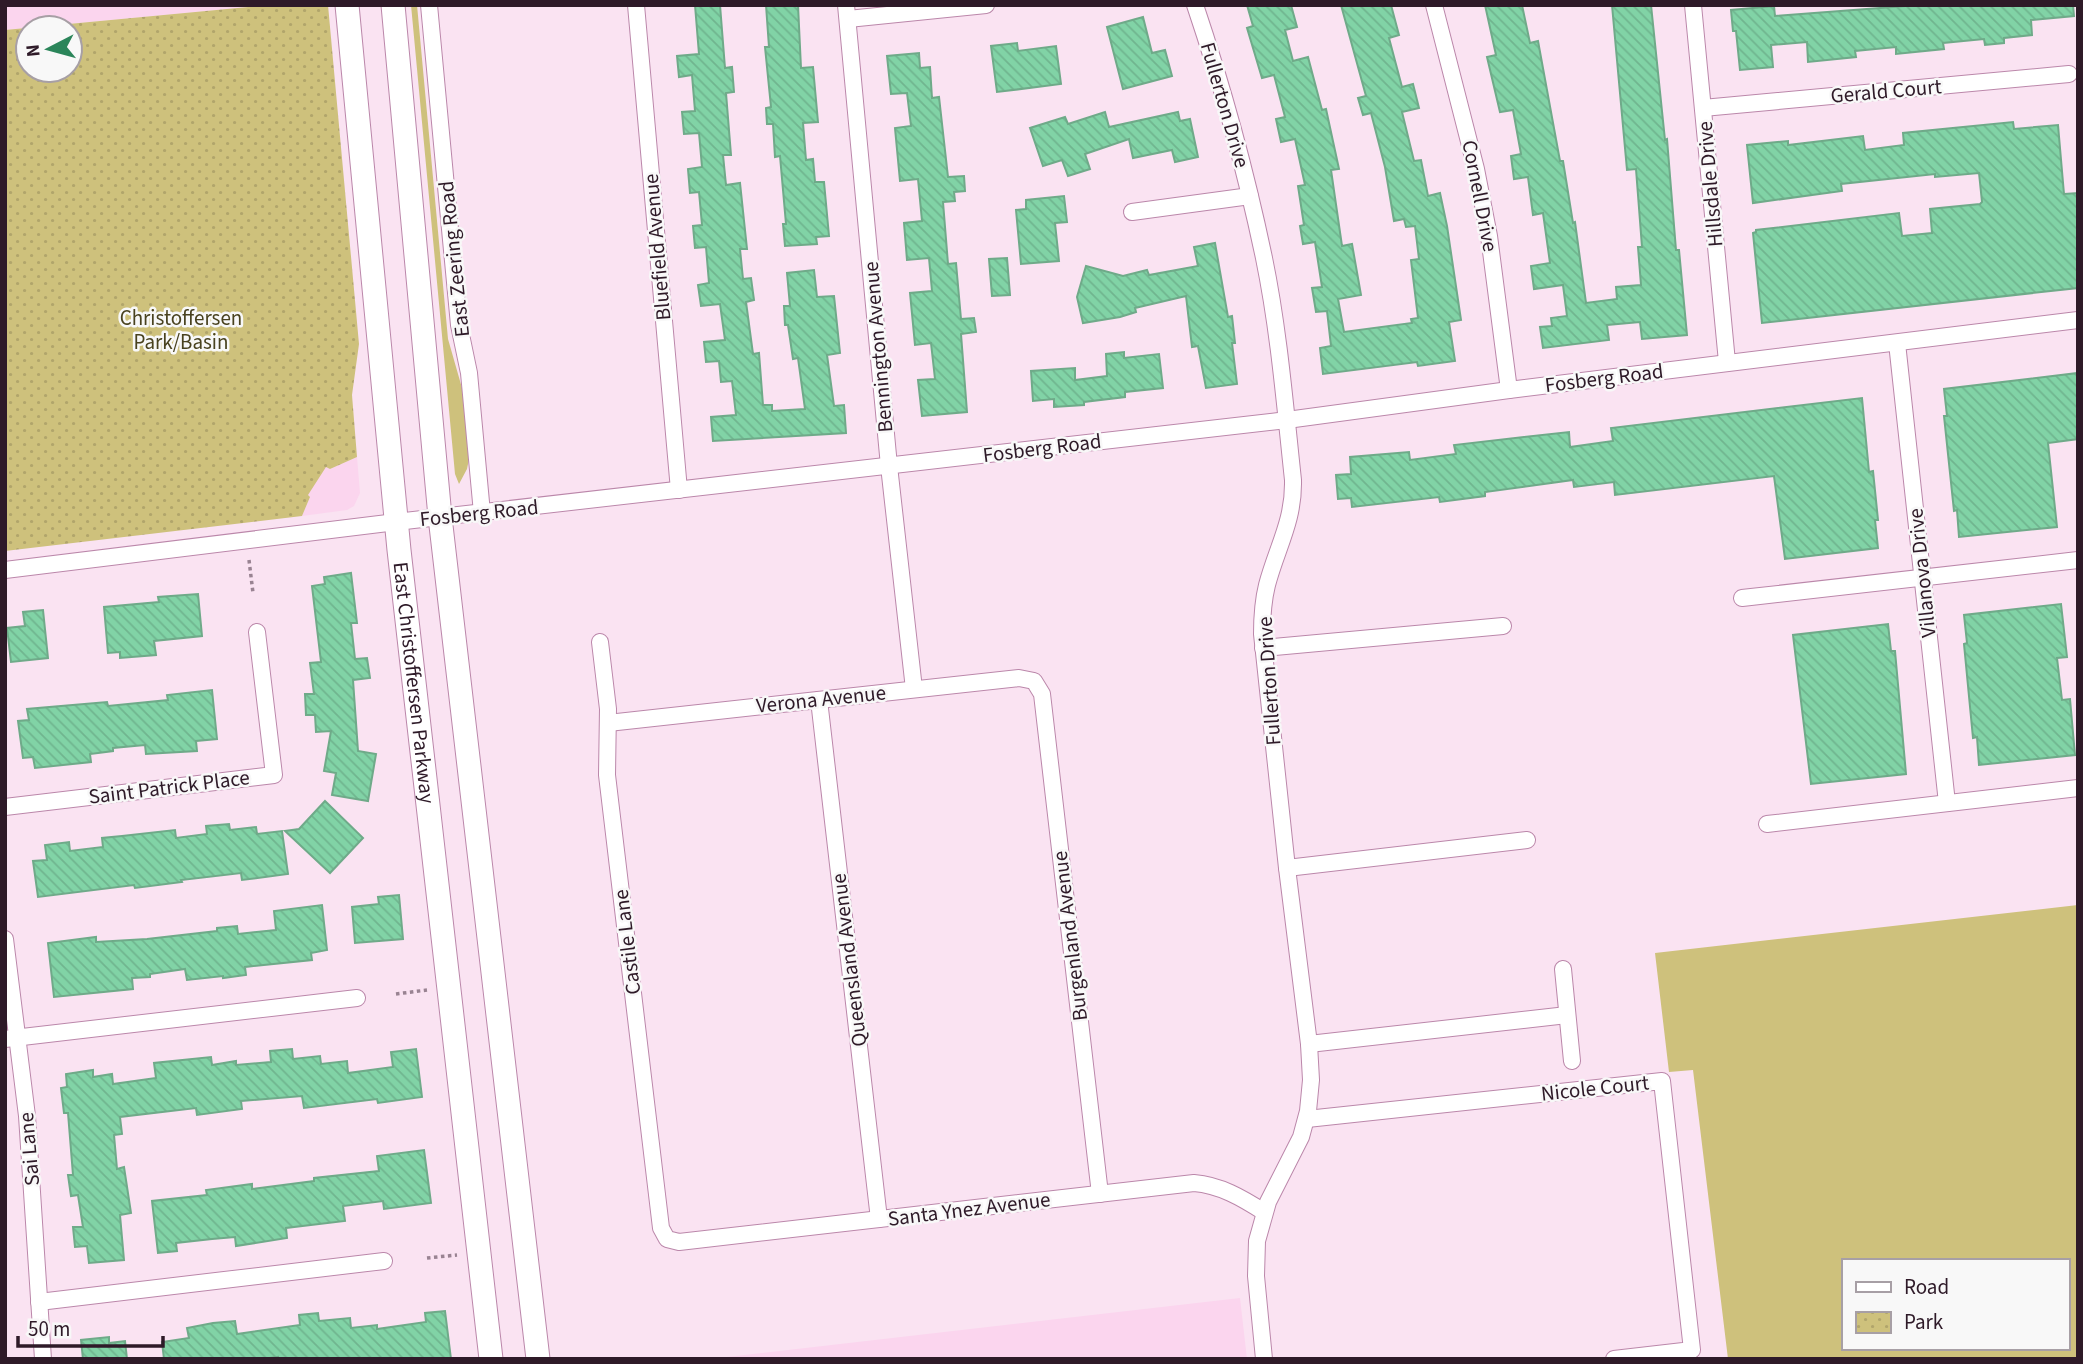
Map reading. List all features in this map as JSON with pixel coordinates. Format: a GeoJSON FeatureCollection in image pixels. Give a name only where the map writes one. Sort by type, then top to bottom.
{"type":"FeatureCollection","features":[{"type":"Feature","properties":{"kind":"street","name":"East Christoffersen Parkway"},"geometry":{"type":"LineString","coordinates":[[346,5],[397,522],[491,1359]]}},
{"type":"Feature","properties":{"kind":"street","name":"East Christoffersen Parkway"},"geometry":{"type":"LineString","coordinates":[[393,5],[440,517],[538,1359]]}},
{"type":"Feature","properties":{"kind":"street","name":"East Zeering Road"},"geometry":{"type":"LineString","coordinates":[[429,5],[458,326],[467,363],[482,513]]}},
{"type":"Feature","properties":{"kind":"street","name":"Bluefield Avenue"},"geometry":{"type":"LineString","coordinates":[[636,5],[679,490]]}},
{"type":"Feature","properties":{"kind":"street"},"geometry":{"type":"LineString","coordinates":[[847,12],[986,5]]}},
{"type":"Feature","properties":{"kind":"street","name":"Fullerton Drive"},"geometry":{"type":"LineString","coordinates":[[1195,5],[1215,65],[1250,196],[1271,298],[1293,480],[1293,504],[1285,536],[1267,585],[1263,608],[1263,648],[1309,1044],[1311,1091],[1307,1119],[1298,1145],[1264,1212],[1257,1241],[1255,1267],[1264,1359]]}},
{"type":"Feature","properties":{"kind":"street","name":"Cornell Drive"},"geometry":{"type":"LineString","coordinates":[[1434,5],[1479,183],[1495,278],[1509,390]]}},
{"type":"Feature","properties":{"kind":"street","name":"Hillsdale Drive"},"geometry":{"type":"LineString","coordinates":[[1693,5],[1727,362]]}},
{"type":"Feature","properties":{"kind":"street","name":"Bennington Avenue"},"geometry":{"type":"LineString","coordinates":[[847,12],[889,467],[915,689]]}},
{"type":"Feature","properties":{"kind":"street","name":"Gerald Court"},"geometry":{"type":"LineString","coordinates":[[1703,108],[2068,74]]}},
{"type":"Feature","properties":{"kind":"street"},"geometry":{"type":"LineString","coordinates":[[1132,212],[1250,196]]}},
{"type":"Feature","properties":{"kind":"street","name":"Fosberg Road"},"geometry":{"type":"LineString","coordinates":[[5,570],[397,522],[889,467],[2078,320]]}},
{"type":"Feature","properties":{"kind":"street","name":"Villanova Drive"},"geometry":{"type":"LineString","coordinates":[[1897,342],[1947,803]]}},
{"type":"Feature","properties":{"kind":"street"},"geometry":{"type":"LineString","coordinates":[[1742,598],[2078,560]]}},
{"type":"Feature","properties":{"kind":"street"},"geometry":{"type":"LineString","coordinates":[[1263,648],[1503,626]]}},
{"type":"Feature","properties":{"kind":"street","name":"Saint Patrick Place"},"geometry":{"type":"LineString","coordinates":[[5,807],[274,775],[257,632]]}},
{"type":"Feature","properties":{"kind":"street","name":"Castile Lane"},"geometry":{"type":"LineString","coordinates":[[600,642],[607,693],[607,775],[661,1228],[667,1239]]}},
{"type":"Feature","properties":{"kind":"street","name":"Verona Avenue"},"geometry":{"type":"LineString","coordinates":[[608,723],[1019,678],[1034,681]]}},
{"type":"Feature","properties":{"kind":"street","name":"Burgenland Avenue"},"geometry":{"type":"LineString","coordinates":[[1034,681],[1042,694],[1100,1194]]}},
{"type":"Feature","properties":{"kind":"street","name":"Queensland Avenue"},"geometry":{"type":"LineString","coordinates":[[819,700],[879,1219]]}},
{"type":"Feature","properties":{"kind":"street"},"geometry":{"type":"LineString","coordinates":[[1767,824],[2078,788]]}},
{"type":"Feature","properties":{"kind":"street"},"geometry":{"type":"LineString","coordinates":[[1287,868],[1527,841]]}},
{"type":"Feature","properties":{"kind":"street","name":"Sai Lane"},"geometry":{"type":"LineString","coordinates":[[5,939],[12,1038],[28,1130],[43,1359]]}},
{"type":"Feature","properties":{"kind":"street"},"geometry":{"type":"LineString","coordinates":[[1563,969],[1572,1061]]}},
{"type":"Feature","properties":{"kind":"street"},"geometry":{"type":"LineString","coordinates":[[12,1038],[357,998]]}},
{"type":"Feature","properties":{"kind":"street"},"geometry":{"type":"LineString","coordinates":[[1309,1044],[1567,1015]]}},
{"type":"Feature","properties":{"kind":"street","name":"Nicole Court"},"geometry":{"type":"LineString","coordinates":[[1307,1119],[1662,1081],[1692,1350],[1615,1359]]}},
{"type":"Feature","properties":{"kind":"street","name":"Santa Ynez Avenue"},"geometry":{"type":"LineString","coordinates":[[667,1239],[679,1242],[1185,1183],[1203,1183],[1231,1193],[1264,1212]]}},
{"type":"Feature","properties":{"kind":"street"},"geometry":{"type":"LineString","coordinates":[[39,1302],[384,1261]]}},
{"type":"Feature","properties":{"kind":"path"},"geometry":{"type":"LineString","coordinates":[[249,560],[253,593]]}},
{"type":"Feature","properties":{"kind":"path"},"geometry":{"type":"LineString","coordinates":[[396,994],[427,990]]}},
{"type":"Feature","properties":{"kind":"path"},"geometry":{"type":"LineString","coordinates":[[427,1258],[457,1255]]}},
{"type":"Feature","properties":{"kind":"shaded area"},"geometry":{"type":"Polygon","coordinates":[[[5,5],[269,5],[84,23],[84,14],[14,14],[14,29],[5,30],[5,5]]]}},
{"type":"Feature","properties":{"kind":"shaded area"},"geometry":{"type":"Polygon","coordinates":[[[357,457],[360,493],[354,506],[347,510],[302,516],[310,497],[307,495],[326,466],[330,469],[357,457]]]}},
{"type":"Feature","properties":{"kind":"shaded area"},"geometry":{"type":"Polygon","coordinates":[[[1240,1298],[1247,1359],[709,1359],[1240,1298]]]}},
{"type":"Feature","properties":{"kind":"green space","name":"Christoffersen Park/Basin"},"geometry":{"type":"Polygon","coordinates":[[[269,5],[328,5],[359,344],[352,395],[357,457],[330,469],[326,467],[308,495],[310,497],[302,516],[5,551],[5,30],[14,29],[14,84],[84,84],[84,23],[269,5]]]}},
{"type":"Feature","properties":{"kind":"green space"},"geometry":{"type":"Polygon","coordinates":[[[411,5],[417,5],[448,339],[464,395],[469,459],[459,484],[455,474],[411,5]]]}},
{"type":"Feature","properties":{"kind":"green space"},"geometry":{"type":"Polygon","coordinates":[[[2078,905],[2078,1359],[1728,1359],[1693,1070],[1669,1072],[1655,953],[2078,905]]]}},
{"type":"Feature","properties":{"kind":"building"},"geometry":{"type":"Polygon","coordinates":[[[695,5],[720,5],[725,68],[732,67],[734,92],[726,93],[731,155],[723,155],[726,185],[740,183],[747,249],[740,249],[743,279],[751,278],[754,300],[746,302],[753,354],[759,353],[763,405],[772,405],[772,411],[805,409],[798,358],[793,359],[788,325],[785,325],[784,306],[790,306],[787,273],[814,270],[817,297],[834,296],[840,353],[827,355],[834,406],[844,405],[846,433],[713,441],[711,417],[736,415],[732,381],[721,382],[719,361],[706,362],[704,342],[725,340],[720,304],[701,306],[698,285],[709,283],[706,247],[695,248],[693,226],[702,225],[699,192],[690,193],[688,169],[702,167],[699,133],[684,134],[682,112],[695,111],[692,75],[679,77],[677,56],[699,54],[695,5]]]}},
{"type":"Feature","properties":{"kind":"building"},"geometry":{"type":"Polygon","coordinates":[[[766,5],[798,5],[801,68],[813,67],[818,122],[803,123],[806,160],[813,159],[815,182],[824,182],[829,236],[816,237],[817,244],[785,246],[783,224],[786,224],[780,156],[775,157],[773,124],[767,124],[766,108],[771,107],[765,47],[769,47],[766,5]]]}},
{"type":"Feature","properties":{"kind":"building"},"geometry":{"type":"Polygon","coordinates":[[[1247,5],[1291,5],[1297,27],[1285,30],[1293,61],[1308,57],[1322,110],[1326,109],[1339,169],[1331,170],[1342,246],[1352,244],[1361,295],[1338,299],[1344,332],[1412,323],[1411,319],[1418,318],[1411,260],[1419,259],[1415,226],[1406,227],[1404,219],[1394,221],[1385,167],[1371,113],[1363,115],[1358,98],[1366,96],[1341,5],[1391,5],[1399,35],[1389,38],[1402,87],[1413,84],[1419,108],[1402,112],[1414,161],[1421,160],[1428,196],[1440,193],[1447,226],[1461,320],[1449,322],[1455,361],[1418,366],[1417,362],[1323,374],[1320,348],[1331,346],[1327,311],[1316,312],[1312,288],[1322,287],[1315,242],[1303,244],[1300,226],[1304,225],[1298,186],[1305,185],[1295,139],[1281,142],[1276,119],[1285,117],[1274,75],[1262,78],[1247,28],[1253,26],[1247,5]]]}},
{"type":"Feature","properties":{"kind":"building"},"geometry":{"type":"Polygon","coordinates":[[[1485,5],[1522,5],[1530,43],[1538,41],[1560,161],[1563,161],[1573,223],[1575,222],[1586,303],[1617,299],[1616,287],[1641,285],[1638,247],[1642,247],[1636,169],[1627,170],[1612,5],[1651,5],[1687,335],[1642,339],[1640,322],[1607,325],[1609,340],[1543,348],[1540,327],[1552,326],[1551,318],[1567,316],[1563,285],[1534,289],[1531,266],[1550,263],[1543,213],[1533,215],[1528,177],[1514,179],[1511,156],[1521,154],[1513,110],[1500,112],[1487,57],[1496,55],[1485,5]]]}},
{"type":"Feature","properties":{"kind":"building"},"geometry":{"type":"Polygon","coordinates":[[[1919,5],[2073,5],[2074,16],[2031,20],[2032,35],[2004,38],[2004,43],[1985,45],[1984,39],[1943,43],[1944,49],[1896,54],[1896,47],[1855,51],[1856,57],[1808,62],[1807,42],[1771,45],[1773,67],[1740,70],[1731,10],[1774,6],[1775,16],[1919,5]]]}},
{"type":"Feature","properties":{"kind":"building"},"geometry":{"type":"Polygon","coordinates":[[[1143,17],[1152,53],[1165,50],[1172,76],[1123,89],[1107,27],[1143,17]]]}},
{"type":"Feature","properties":{"kind":"building"},"geometry":{"type":"Polygon","coordinates":[[[1017,43],[1018,51],[1056,46],[1061,84],[997,92],[991,46],[1017,43]]]}},
{"type":"Feature","properties":{"kind":"building"},"geometry":{"type":"Polygon","coordinates":[[[919,53],[920,68],[930,67],[932,98],[939,97],[948,177],[964,176],[965,191],[954,192],[955,201],[943,202],[948,264],[956,263],[961,319],[974,318],[976,332],[961,334],[967,412],[922,416],[918,380],[935,379],[931,343],[915,345],[910,293],[932,291],[929,258],[907,260],[904,223],[922,221],[918,179],[900,181],[895,128],[911,126],[907,93],[891,94],[887,56],[919,53]]]}},
{"type":"Feature","properties":{"kind":"building"},"geometry":{"type":"Polygon","coordinates":[[[1105,112],[1109,127],[1178,112],[1180,121],[1190,119],[1198,157],[1175,162],[1172,150],[1133,158],[1129,139],[1085,154],[1090,169],[1068,176],[1062,160],[1043,166],[1030,128],[1065,117],[1068,124],[1105,112]]]}},
{"type":"Feature","properties":{"kind":"building"},"geometry":{"type":"Polygon","coordinates":[[[2013,122],[2014,129],[2058,125],[2064,194],[2078,193],[2078,288],[1762,323],[1753,233],[1756,230],[1899,213],[1902,236],[1932,233],[1930,209],[1982,202],[1979,173],[1935,177],[1935,174],[1841,184],[1842,191],[1753,203],[1747,145],[1788,141],[1788,145],[1863,136],[1865,150],[1904,145],[1903,133],[2013,122]]]}},
{"type":"Feature","properties":{"kind":"building"},"geometry":{"type":"Polygon","coordinates":[[[1064,196],[1067,222],[1055,223],[1059,261],[1021,264],[1016,210],[1026,209],[1026,200],[1064,196]]]}},
{"type":"Feature","properties":{"kind":"building"},"geometry":{"type":"Polygon","coordinates":[[[1215,243],[1228,317],[1232,316],[1237,384],[1206,388],[1198,346],[1192,347],[1186,296],[1135,308],[1136,312],[1120,317],[1083,323],[1077,297],[1086,266],[1123,276],[1147,270],[1149,275],[1198,266],[1194,247],[1215,243]]]}},
{"type":"Feature","properties":{"kind":"building"},"geometry":{"type":"Polygon","coordinates":[[[1007,258],[1010,295],[992,296],[989,259],[1007,258]]]}},
{"type":"Feature","properties":{"kind":"building"},"geometry":{"type":"Polygon","coordinates":[[[1124,352],[1124,358],[1159,354],[1163,388],[1125,392],[1125,397],[1084,402],[1084,405],[1054,407],[1054,399],[1033,401],[1031,371],[1075,368],[1075,380],[1107,376],[1106,354],[1124,352]]]}},
{"type":"Feature","properties":{"kind":"building"},"geometry":{"type":"Polygon","coordinates":[[[2078,373],[2078,439],[2048,443],[2057,527],[1959,537],[1944,416],[1947,416],[1944,389],[2078,373]]]}},
{"type":"Feature","properties":{"kind":"building"},"geometry":{"type":"Polygon","coordinates":[[[1862,398],[1869,472],[1873,471],[1878,548],[1785,559],[1774,476],[1615,495],[1614,482],[1574,487],[1573,480],[1485,492],[1485,496],[1440,502],[1439,497],[1352,507],[1351,498],[1338,499],[1336,475],[1351,474],[1350,457],[1409,452],[1410,460],[1456,454],[1454,445],[1569,432],[1570,447],[1613,441],[1611,428],[1862,398]]]}},
{"type":"Feature","properties":{"kind":"building"},"geometry":{"type":"Polygon","coordinates":[[[351,573],[357,623],[351,623],[355,659],[367,658],[370,678],[353,680],[358,751],[376,754],[368,801],[332,795],[336,773],[324,771],[331,731],[316,732],[315,715],[306,715],[305,694],[314,694],[310,663],[321,662],[312,586],[325,584],[324,577],[351,573]]]}},
{"type":"Feature","properties":{"kind":"building"},"geometry":{"type":"Polygon","coordinates":[[[198,594],[202,636],[154,641],[156,655],[120,658],[120,652],[108,653],[104,607],[159,602],[158,597],[198,594]]]}},
{"type":"Feature","properties":{"kind":"building"},"geometry":{"type":"Polygon","coordinates":[[[2061,604],[2067,657],[2057,658],[2062,700],[2070,699],[2075,755],[1979,765],[1977,737],[1973,738],[1964,644],[1967,643],[1964,615],[2061,604]]]}},
{"type":"Feature","properties":{"kind":"building"},"geometry":{"type":"Polygon","coordinates":[[[43,610],[48,658],[11,662],[7,628],[25,626],[23,612],[43,610]]]}},
{"type":"Feature","properties":{"kind":"building"},"geometry":{"type":"Polygon","coordinates":[[[1888,624],[1891,651],[1895,651],[1906,774],[1811,784],[1793,635],[1888,624]]]}},
{"type":"Feature","properties":{"kind":"building"},"geometry":{"type":"Polygon","coordinates":[[[212,690],[217,739],[196,741],[197,751],[146,754],[145,745],[113,748],[113,751],[90,754],[91,762],[35,768],[33,757],[23,758],[18,721],[29,720],[27,709],[107,702],[108,706],[168,700],[167,695],[212,690]]]}},
{"type":"Feature","properties":{"kind":"building"},"geometry":{"type":"Polygon","coordinates":[[[325,801],[363,838],[330,873],[285,831],[299,829],[325,801]]]}},
{"type":"Feature","properties":{"kind":"building"},"geometry":{"type":"Polygon","coordinates":[[[229,824],[230,830],[256,827],[257,834],[282,831],[288,874],[242,880],[241,873],[135,888],[134,885],[38,897],[33,861],[47,860],[45,845],[69,842],[70,851],[103,847],[102,838],[175,830],[176,838],[207,834],[206,826],[229,824]]]}},
{"type":"Feature","properties":{"kind":"building"},"geometry":{"type":"Polygon","coordinates":[[[399,895],[403,939],[355,943],[352,907],[379,904],[378,897],[399,895]]]}},
{"type":"Feature","properties":{"kind":"building"},"geometry":{"type":"Polygon","coordinates":[[[322,905],[327,950],[311,953],[312,960],[245,967],[246,975],[223,978],[187,980],[185,969],[150,974],[150,977],[132,978],[133,989],[54,997],[48,943],[96,937],[96,942],[147,939],[237,926],[238,934],[276,930],[274,911],[322,905]]]}},
{"type":"Feature","properties":{"kind":"building"},"geometry":{"type":"Polygon","coordinates":[[[292,1049],[293,1059],[320,1056],[321,1064],[347,1061],[348,1073],[393,1067],[391,1052],[416,1049],[422,1097],[378,1103],[377,1099],[304,1108],[302,1096],[241,1101],[242,1109],[197,1115],[196,1108],[120,1117],[122,1134],[114,1135],[117,1169],[124,1167],[131,1213],[120,1215],[124,1260],[89,1263],[87,1246],[75,1247],[73,1227],[83,1227],[78,1195],[71,1196],[68,1175],[73,1175],[68,1113],[64,1113],[61,1088],[67,1087],[66,1074],[93,1070],[93,1077],[112,1074],[113,1084],[156,1078],[154,1063],[211,1057],[212,1065],[236,1061],[236,1065],[271,1062],[270,1051],[292,1049]]]}},
{"type":"Feature","properties":{"kind":"building"},"geometry":{"type":"Polygon","coordinates":[[[424,1150],[431,1203],[384,1209],[383,1201],[343,1206],[345,1221],[286,1228],[287,1238],[236,1246],[235,1237],[176,1243],[177,1251],[158,1253],[152,1201],[207,1195],[206,1190],[252,1184],[252,1189],[314,1181],[314,1178],[379,1171],[377,1156],[424,1150]]]}},
{"type":"Feature","properties":{"kind":"building"},"geometry":{"type":"Polygon","coordinates":[[[445,1311],[451,1359],[164,1359],[162,1342],[189,1338],[187,1328],[213,1323],[235,1321],[237,1334],[300,1325],[299,1315],[318,1313],[319,1321],[350,1318],[351,1328],[377,1325],[377,1329],[426,1322],[425,1313],[445,1311]]]}},
{"type":"Feature","properties":{"kind":"building"},"geometry":{"type":"Polygon","coordinates":[[[109,1337],[109,1343],[125,1341],[127,1359],[83,1359],[81,1340],[109,1337]]]}}]}
